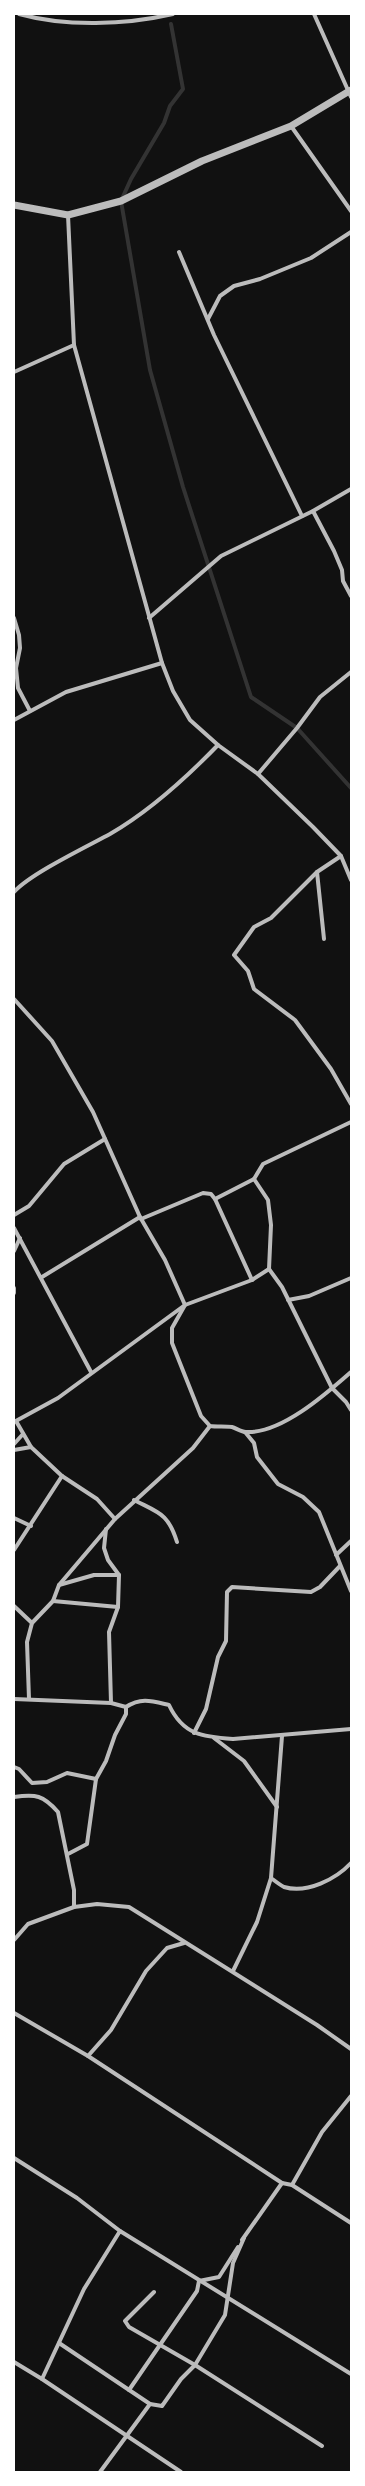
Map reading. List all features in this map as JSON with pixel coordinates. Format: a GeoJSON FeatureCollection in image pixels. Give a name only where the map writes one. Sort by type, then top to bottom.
{"type":"FeatureCollection","features":[{"type":"Feature","properties":{"kind":"street"},"geometry":{"type":"LineString","coordinates":[[19,14],[36,19],[103,22],[173,14]]}},
{"type":"Feature","properties":{"kind":"street"},"geometry":{"type":"LineString","coordinates":[[14,205],[68,215],[121,201],[202,161],[291,126],[350,93],[314,14]]}},
{"type":"Feature","properties":{"kind":"street"},"geometry":{"type":"LineString","coordinates":[[291,126],[351,210]]}},
{"type":"Feature","properties":{"kind":"street"},"geometry":{"type":"LineString","coordinates":[[68,215],[74,345],[149,618],[162,663],[173,691],[190,720],[218,745],[258,774],[341,856],[351,880]]}},
{"type":"Feature","properties":{"kind":"street"},"geometry":{"type":"LineString","coordinates":[[208,319],[220,296],[234,286],[260,279],[311,258],[351,232]]}},
{"type":"Feature","properties":{"kind":"street"},"geometry":{"type":"LineString","coordinates":[[179,252],[208,319],[302,516]]}},
{"type":"Feature","properties":{"kind":"street"},"geometry":{"type":"LineString","coordinates":[[14,372],[74,345]]}},
{"type":"Feature","properties":{"kind":"street"},"geometry":{"type":"LineString","coordinates":[[149,618],[221,556],[313,511],[351,489]]}},
{"type":"Feature","properties":{"kind":"street"},"geometry":{"type":"LineString","coordinates":[[313,511],[334,551],[342,570],[343,581],[351,596]]}},
{"type":"Feature","properties":{"kind":"street"},"geometry":{"type":"LineString","coordinates":[[14,618],[19,635],[20,648],[16,668],[18,688],[30,711]]}},
{"type":"Feature","properties":{"kind":"street"},"geometry":{"type":"LineString","coordinates":[[14,720],[66,692],[162,663]]}},
{"type":"Feature","properties":{"kind":"street"},"geometry":{"type":"LineString","coordinates":[[258,774],[297,728],[320,697],[351,672]]}},
{"type":"Feature","properties":{"kind":"street"},"geometry":{"type":"LineString","coordinates":[[14,892],[34,878],[112,833],[193,772],[218,745]]}},
{"type":"Feature","properties":{"kind":"street"},"geometry":{"type":"LineString","coordinates":[[341,856],[317,872],[271,918],[254,927],[234,954],[248,971],[254,989],[295,1020],[331,1069],[351,1104]]}},
{"type":"Feature","properties":{"kind":"street"},"geometry":{"type":"LineString","coordinates":[[317,872],[324,939]]}},
{"type":"Feature","properties":{"kind":"street"},"geometry":{"type":"LineString","coordinates":[[14,999],[52,1041],[93,1112],[141,1218],[165,1260],[185,1305]]}},
{"type":"Feature","properties":{"kind":"street"},"geometry":{"type":"LineString","coordinates":[[215,1199],[254,1179],[263,1164],[351,1122]]}},
{"type":"Feature","properties":{"kind":"street"},"geometry":{"type":"LineString","coordinates":[[14,1215],[29,1206],[64,1164],[105,1139]]}},
{"type":"Feature","properties":{"kind":"street"},"geometry":{"type":"LineString","coordinates":[[254,1179],[268,1200],[271,1225],[269,1268],[282,1287],[332,1388],[346,1402],[351,1410]]}},
{"type":"Feature","properties":{"kind":"street"},"geometry":{"type":"LineString","coordinates":[[42,1277],[141,1218],[204,1193],[211,1194],[215,1199],[252,1280]]}},
{"type":"Feature","properties":{"kind":"street"},"geometry":{"type":"LineString","coordinates":[[14,1228],[42,1277],[91,1372]]}},
{"type":"Feature","properties":{"kind":"street"},"geometry":{"type":"LineString","coordinates":[[14,1251],[20,1238]]}},
{"type":"Feature","properties":{"kind":"street"},"geometry":{"type":"LineString","coordinates":[[115,1519],[97,1498],[62,1476],[30,1446],[24,1434],[15,1422],[58,1398],[91,1372],[185,1305],[252,1280],[269,1268]]}},
{"type":"Feature","properties":{"kind":"street"},"geometry":{"type":"LineString","coordinates":[[288,1300],[309,1296],[351,1278]]}},
{"type":"Feature","properties":{"kind":"street"},"geometry":{"type":"LineString","coordinates":[[14,1288],[14,1293]]}},
{"type":"Feature","properties":{"kind":"street"},"geometry":{"type":"LineString","coordinates":[[185,1305],[172,1328],[172,1342],[201,1416],[210,1426],[231,1427],[245,1432],[265,1430],[285,1422],[332,1388],[351,1372]]}},
{"type":"Feature","properties":{"kind":"street"},"geometry":{"type":"LineString","coordinates":[[29,1699],[27,1642],[32,1623],[53,1601],[59,1585],[115,1519],[134,1500],[193,1448],[210,1426]]}},
{"type":"Feature","properties":{"kind":"street"},"geometry":{"type":"LineString","coordinates":[[245,1432],[254,1443],[257,1457],[278,1484],[303,1497],[319,1512],[351,1591]]}},
{"type":"Feature","properties":{"kind":"street"},"geometry":{"type":"LineString","coordinates":[[14,1444],[24,1434]]}},
{"type":"Feature","properties":{"kind":"street"},"geometry":{"type":"LineString","coordinates":[[14,1450],[30,1446]]}},
{"type":"Feature","properties":{"kind":"street"},"geometry":{"type":"LineString","coordinates":[[14,1550],[31,1526],[62,1476]]}},
{"type":"Feature","properties":{"kind":"street"},"geometry":{"type":"LineString","coordinates":[[134,1500],[161,1514],[170,1522],[177,1542]]}},
{"type":"Feature","properties":{"kind":"street"},"geometry":{"type":"LineString","coordinates":[[14,1518],[31,1526]]}},
{"type":"Feature","properties":{"kind":"street"},"geometry":{"type":"LineString","coordinates":[[106,1529],[104,1548],[108,1560],[119,1575],[118,1607],[109,1632],[111,1703]]}},
{"type":"Feature","properties":{"kind":"street"},"geometry":{"type":"LineString","coordinates":[[336,1555],[351,1541]]}},
{"type":"Feature","properties":{"kind":"street"},"geometry":{"type":"LineString","coordinates":[[194,1734],[206,1709],[218,1657],[226,1641],[227,1592],[232,1587],[311,1592],[320,1587],[340,1566]]}},
{"type":"Feature","properties":{"kind":"street"},"geometry":{"type":"LineString","coordinates":[[59,1585],[94,1574],[119,1575]]}},
{"type":"Feature","properties":{"kind":"street"},"geometry":{"type":"LineString","coordinates":[[53,1601],[118,1607]]}},
{"type":"Feature","properties":{"kind":"street"},"geometry":{"type":"LineString","coordinates":[[14,1606],[32,1623]]}},
{"type":"Feature","properties":{"kind":"street"},"geometry":{"type":"LineString","coordinates":[[14,1699],[111,1703],[126,1707]]}},
{"type":"Feature","properties":{"kind":"street"},"geometry":{"type":"LineString","coordinates":[[126,1707],[134,1701],[145,1699],[169,1705],[175,1718],[194,1734],[233,1739],[351,1729]]}},
{"type":"Feature","properties":{"kind":"street"},"geometry":{"type":"LineString","coordinates":[[68,1854],[87,1844],[96,1779],[106,1761],[115,1735],[126,1714],[126,1707]]}},
{"type":"Feature","properties":{"kind":"street"},"geometry":{"type":"LineString","coordinates":[[233,1971],[257,1922],[270,1878],[282,1736]]}},
{"type":"Feature","properties":{"kind":"street"},"geometry":{"type":"LineString","coordinates":[[213,1737],[244,1761],[277,1807]]}},
{"type":"Feature","properties":{"kind":"street"},"geometry":{"type":"LineString","coordinates":[[14,1767],[19,1769],[32,1782],[47,1782],[67,1773],[96,1779]]}},
{"type":"Feature","properties":{"kind":"street"},"geometry":{"type":"LineString","coordinates":[[14,1797],[35,1794],[50,1803],[58,1812],[68,1854],[74,1890],[74,1907]]}},
{"type":"Feature","properties":{"kind":"street"},"geometry":{"type":"LineString","coordinates":[[270,1878],[285,1887],[298,1888],[326,1882],[351,1863]]}},
{"type":"Feature","properties":{"kind":"street"},"geometry":{"type":"LineString","coordinates":[[14,1940],[28,1924],[74,1907],[97,1904],[129,1907],[184,1943],[233,1971],[351,2049]]}},
{"type":"Feature","properties":{"kind":"street"},"geometry":{"type":"LineString","coordinates":[[88,2056],[111,2030],[146,1971],[167,1948],[184,1943]]}},
{"type":"Feature","properties":{"kind":"street"},"geometry":{"type":"LineString","coordinates":[[14,2013],[88,2056],[282,2183],[292,2185],[351,2223]]}},
{"type":"Feature","properties":{"kind":"street"},"geometry":{"type":"LineString","coordinates":[[292,2185],[322,2132],[351,2096]]}},
{"type":"Feature","properties":{"kind":"street"},"geometry":{"type":"LineString","coordinates":[[14,2158],[77,2198],[120,2231],[351,2375]]}},
{"type":"Feature","properties":{"kind":"street"},"geometry":{"type":"LineString","coordinates":[[199,2281],[219,2277],[282,2183]]}},
{"type":"Feature","properties":{"kind":"street"},"geometry":{"type":"LineString","coordinates":[[42,2379],[84,2289],[120,2231]]}},
{"type":"Feature","properties":{"kind":"street"},"geometry":{"type":"LineString","coordinates":[[59,2343],[150,2404],[162,2406],[181,2379],[195,2366],[225,2316],[233,2263],[244,2238]]}},
{"type":"Feature","properties":{"kind":"street"},"geometry":{"type":"LineString","coordinates":[[129,2390],[158,2345],[197,2291],[199,2281]]}},
{"type":"Feature","properties":{"kind":"street"},"geometry":{"type":"LineString","coordinates":[[154,2292],[125,2321],[128,2327],[195,2366],[322,2446]]}},
{"type":"Feature","properties":{"kind":"street"},"geometry":{"type":"LineString","coordinates":[[14,2362],[127,2434],[181,2472]]}},
{"type":"Feature","properties":{"kind":"street"},"geometry":{"type":"LineString","coordinates":[[100,2472],[150,2404]]}},
{"type":"Feature","properties":{"kind":"waterway"},"geometry":{"type":"LineString","coordinates":[[171,24],[183,89],[170,106],[164,123],[131,179],[121,201],[150,370],[183,487],[251,697],[297,728],[351,788]]}}]}
